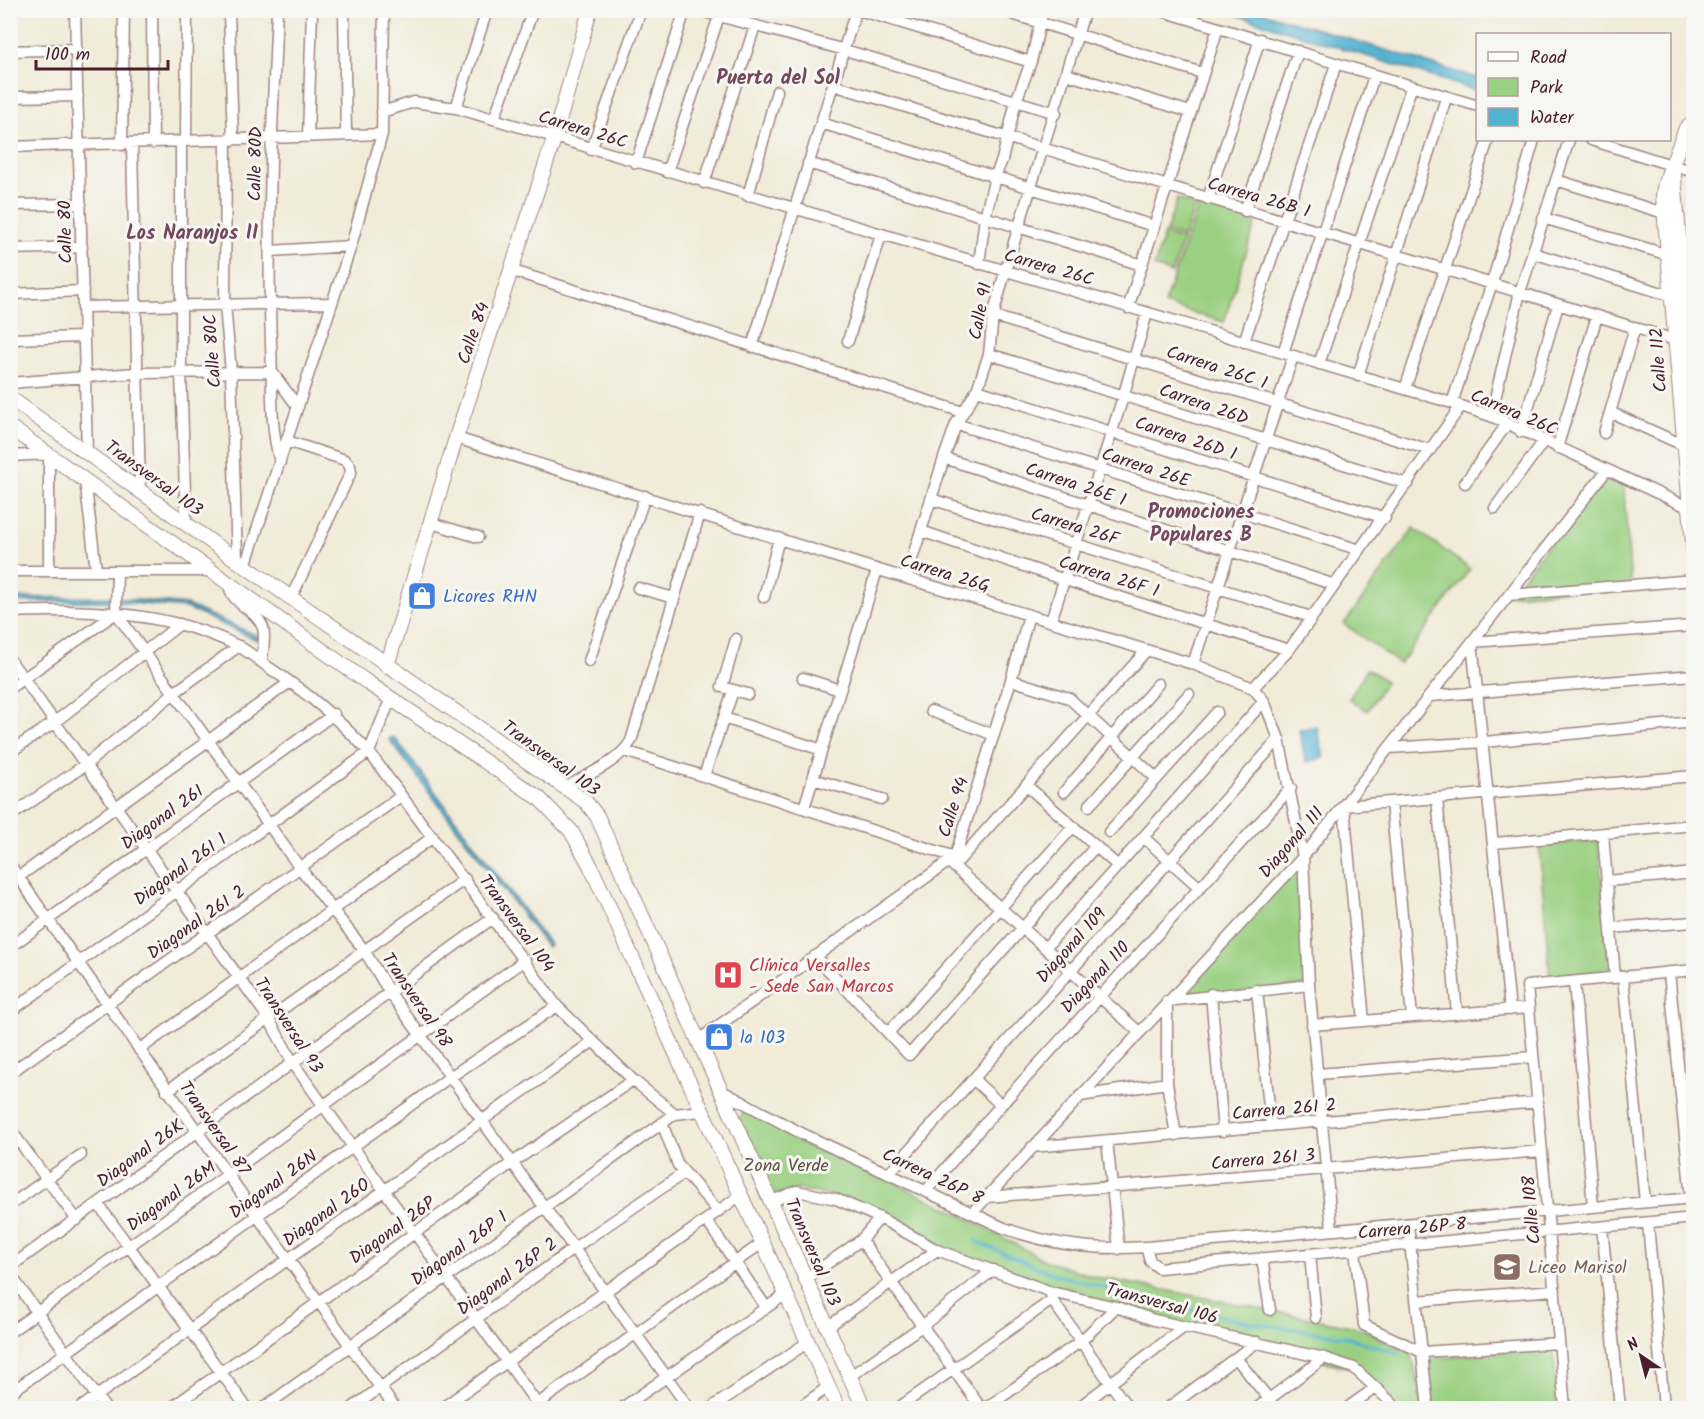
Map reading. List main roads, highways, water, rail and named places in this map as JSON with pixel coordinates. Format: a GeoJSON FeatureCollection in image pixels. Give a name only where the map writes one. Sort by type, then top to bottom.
{"type":"FeatureCollection","features":[{"type":"Feature","properties":{"kind":"water"},"geometry":{"type":"Polygon","coordinates":[[[1224,11],[1259,11],[1476,78],[1476,91],[1224,11]]]}},
{"type":"Feature","properties":{"kind":"water"},"geometry":{"type":"Polygon","coordinates":[[[109,597],[187,605],[260,637],[259,641],[186,608],[109,601],[11,602],[10,598],[109,597]]]}},
{"type":"Feature","properties":{"kind":"water"},"geometry":{"type":"Polygon","coordinates":[[[1317,726],[1324,758],[1306,762],[1299,730],[1317,726]]]}},
{"type":"Feature","properties":{"kind":"water"},"geometry":{"type":"Polygon","coordinates":[[[394,737],[550,945],[547,947],[389,739],[394,737]]]}},
{"type":"Feature","properties":{"kind":"waterway"},"geometry":{"type":"LineString","coordinates":[[975,1241],[1051,1273],[1130,1295],[1251,1323],[1343,1336],[1400,1354]]}},
{"type":"Feature","properties":{"kind":"place","name":"Licores RHN"},"geometry":{"type":"Point","coordinates":[422,596]}},
{"type":"Feature","properties":{"kind":"place","name":"Clínica Versalles - Sede San Marcos"},"geometry":{"type":"Point","coordinates":[728,975]}},
{"type":"Feature","properties":{"kind":"place","name":"la 103"},"geometry":{"type":"Point","coordinates":[719,1037]}},
{"type":"Feature","properties":{"kind":"place","name":"Liceo Marisol"},"geometry":{"type":"Point","coordinates":[1507,1267]}},
{"type":"Feature","properties":{"kind":"district","name":"Puerta del Sol"},"geometry":{"type":"Point","coordinates":[778,77]}},
{"type":"Feature","properties":{"kind":"district","name":"Los Naranjos II"},"geometry":{"type":"Point","coordinates":[192,232]}},
{"type":"Feature","properties":{"kind":"district","name":"Promociones Populares B"},"geometry":{"type":"Point","coordinates":[1201,522]}},
{"type":"Feature","properties":{"kind":"park label","name":"Zona Verde"},"geometry":{"type":"Point","coordinates":[786,1165]}}]}
